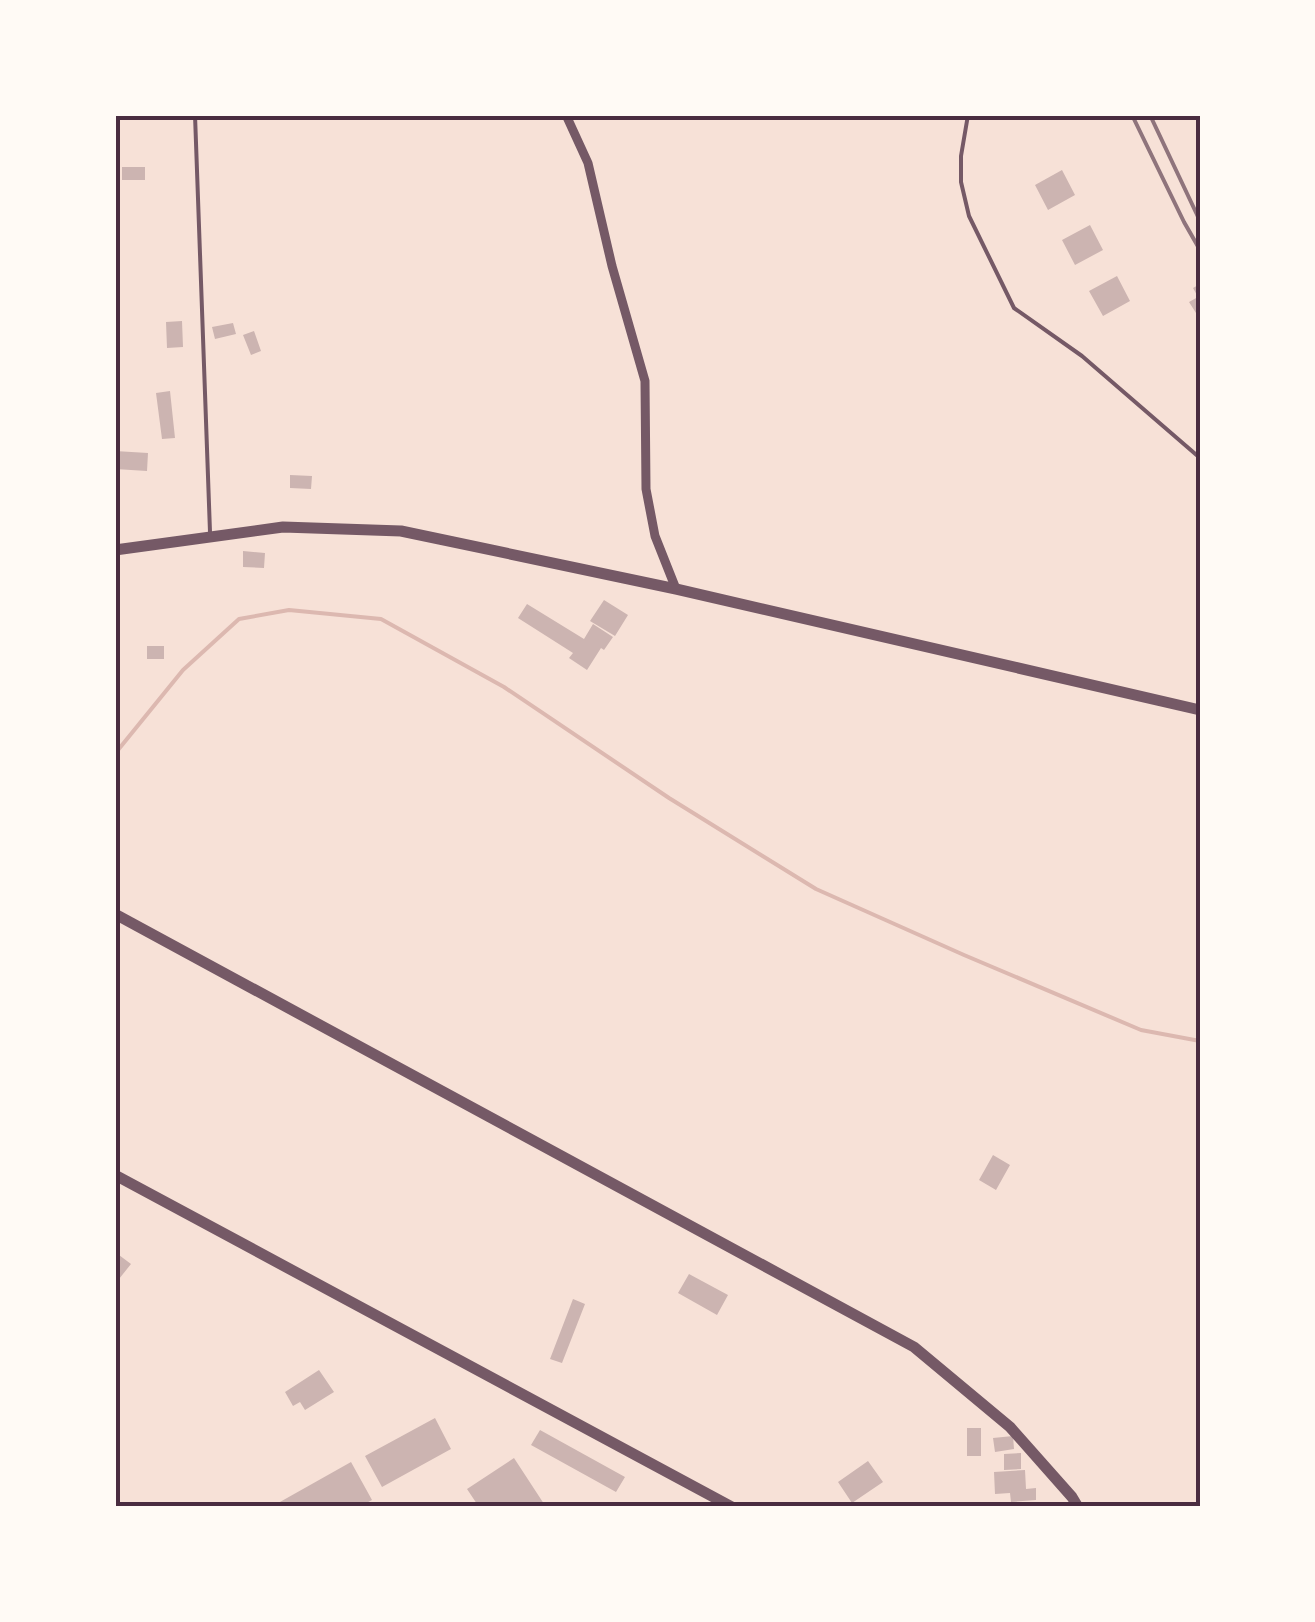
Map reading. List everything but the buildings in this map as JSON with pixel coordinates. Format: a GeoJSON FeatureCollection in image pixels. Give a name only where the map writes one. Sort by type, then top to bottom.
{"type":"FeatureCollection","features":[{"type":"Feature","properties":{"kind":"street"},"geometry":{"type":"LineString","coordinates":[[566,115],[588,163],[645,381],[646,490],[656,536],[676,590]]}},
{"type":"Feature","properties":{"kind":"street"},"geometry":{"type":"LineString","coordinates":[[115,550],[284,527],[401,530],[1200,710]]}},
{"type":"Feature","properties":{"kind":"street"},"geometry":{"type":"LineString","coordinates":[[115,914],[914,1347],[1010,1427],[1078,1507]]}},
{"type":"Feature","properties":{"kind":"street"},"geometry":{"type":"LineString","coordinates":[[115,1175],[732,1507]]}},
{"type":"Feature","properties":{"kind":"lane"},"geometry":{"type":"LineString","coordinates":[[195,115],[210,537]]}},
{"type":"Feature","properties":{"kind":"lane"},"geometry":{"type":"LineString","coordinates":[[968,115],[961,182],[968,216],[1014,308],[1082,356],[1200,458]]}},
{"type":"Feature","properties":{"kind":"waterway"},"geometry":{"type":"LineString","coordinates":[[115,758],[183,670],[239,619],[289,610],[381,619],[504,687],[669,798],[816,889],[1141,1030],[1200,1041]]}},
{"type":"Feature","properties":{"kind":"railway"},"geometry":{"type":"LineString","coordinates":[[1132,115],[1200,250]]}},
{"type":"Feature","properties":{"kind":"railway"},"geometry":{"type":"LineString","coordinates":[[1150,115],[1200,221]]}}]}
